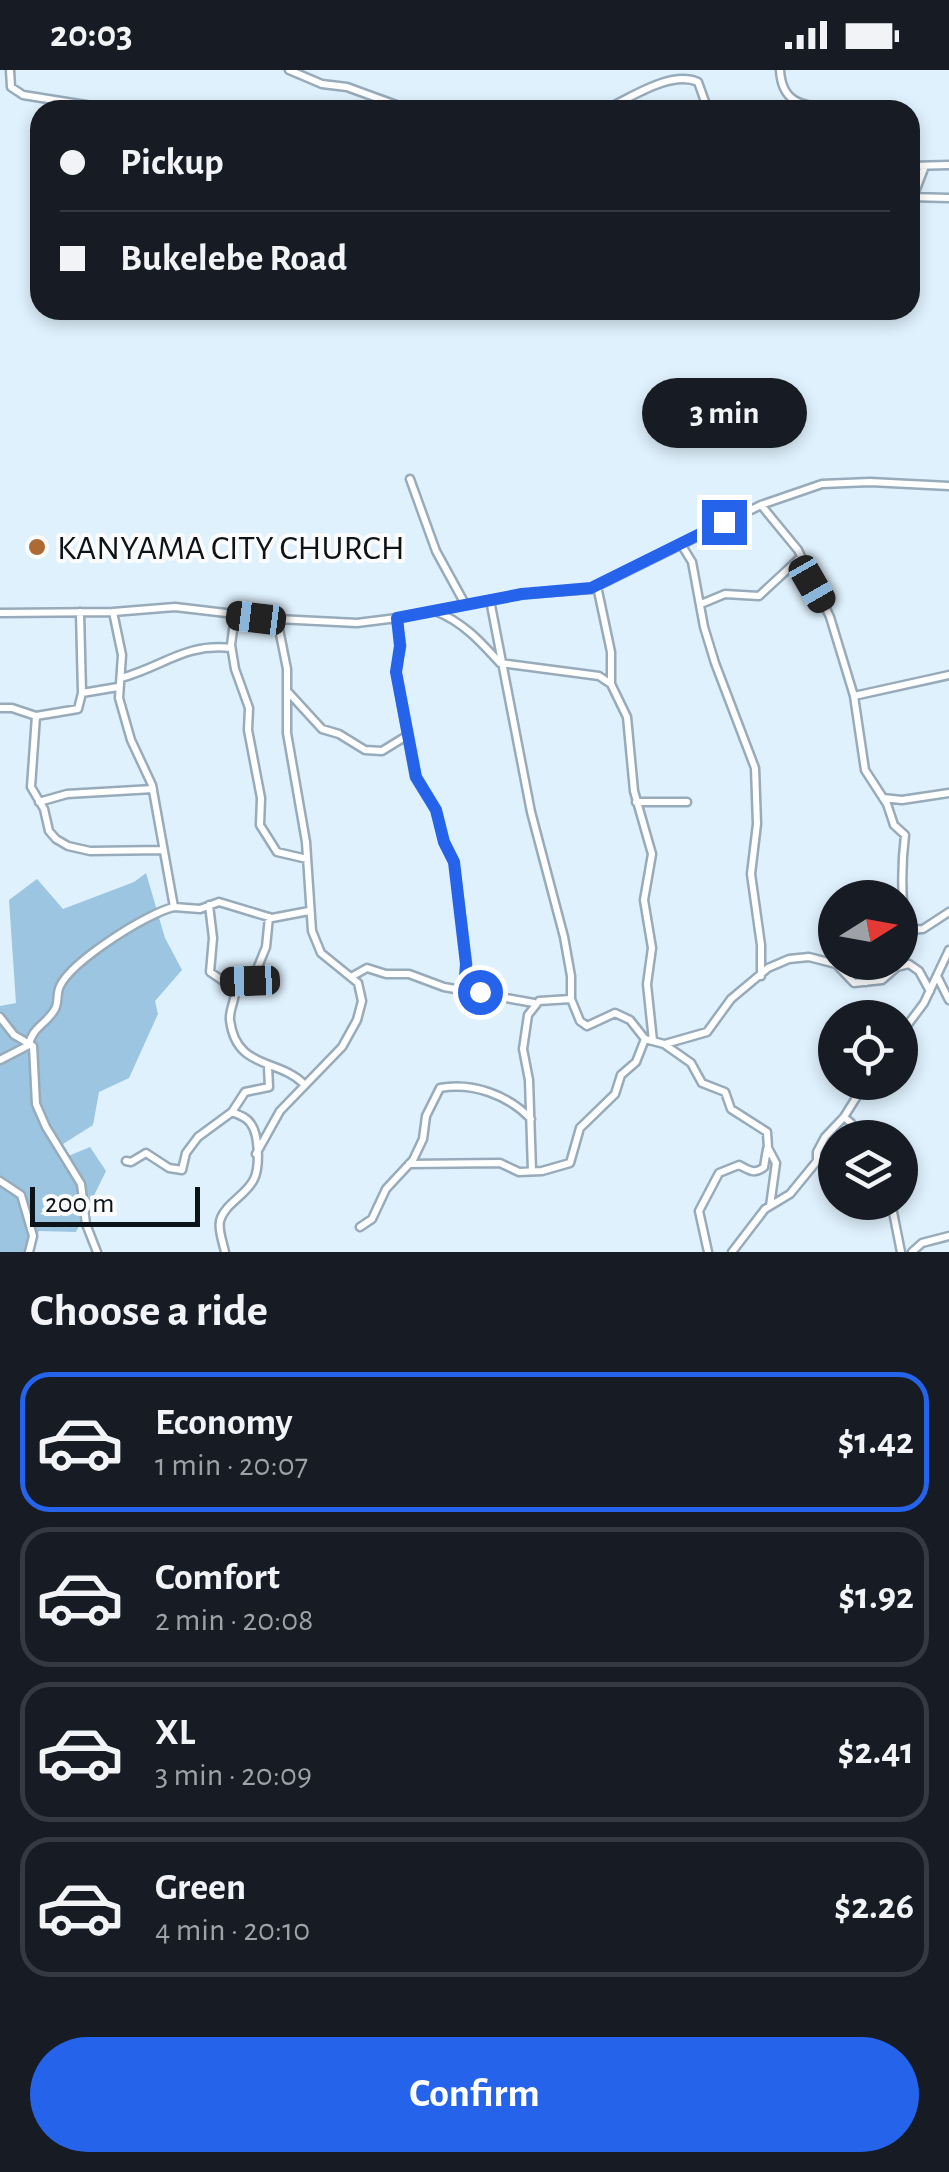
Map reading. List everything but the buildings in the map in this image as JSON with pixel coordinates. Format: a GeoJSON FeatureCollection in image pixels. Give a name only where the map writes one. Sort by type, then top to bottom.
{"type":"FeatureCollection","features":[{"type":"Feature","properties":{"kind":"street"},"geometry":{"type":"LineString","coordinates":[[10,70],[12,87],[23,95],[54,100]]}},
{"type":"Feature","properties":{"kind":"street"},"geometry":{"type":"LineString","coordinates":[[289,70],[322,84],[343,86],[382,100]]}},
{"type":"Feature","properties":{"kind":"street"},"geometry":{"type":"LineString","coordinates":[[780,70],[782,87],[789,97],[797,100]]}},
{"type":"Feature","properties":{"kind":"street"},"geometry":{"type":"LineString","coordinates":[[622,100],[655,82],[689,73],[700,85],[705,100]]}},
{"type":"Feature","properties":{"kind":"street"},"geometry":{"type":"LineString","coordinates":[[920,166],[949,165]]}},
{"type":"Feature","properties":{"kind":"street"},"geometry":{"type":"LineString","coordinates":[[920,179],[926,166]]}},
{"type":"Feature","properties":{"kind":"street"},"geometry":{"type":"LineString","coordinates":[[920,197],[949,198]]}},
{"type":"Feature","properties":{"kind":"street"},"geometry":{"type":"LineString","coordinates":[[410,479],[436,551],[465,604]]}},
{"type":"Feature","properties":{"kind":"street"},"geometry":{"type":"LineString","coordinates":[[0,612],[113,612],[175,607],[277,620],[357,623],[397,618],[490,600],[598,586],[761,505],[808,488],[838,482],[949,486]]}},
{"type":"Feature","properties":{"kind":"street"},"geometry":{"type":"LineString","coordinates":[[761,505],[801,557],[830,617],[854,696],[865,770],[894,825],[905,835],[900,854],[902,880]]}},
{"type":"Feature","properties":{"kind":"street"},"geometry":{"type":"LineString","coordinates":[[681,544],[692,562],[720,678],[755,770],[757,824],[751,874],[761,945],[761,976]]}},
{"type":"Feature","properties":{"kind":"street"},"geometry":{"type":"LineString","coordinates":[[700,604],[722,594],[760,596],[801,557]]}},
{"type":"Feature","properties":{"kind":"street"},"geometry":{"type":"LineString","coordinates":[[598,586],[611,652],[611,684]]}},
{"type":"Feature","properties":{"kind":"street"},"geometry":{"type":"LineString","coordinates":[[490,600],[531,812],[564,936],[571,976],[570,999],[584,1025],[618,1013],[630,1020],[649,1040],[664,1044],[694,1065],[702,1083],[725,1092],[731,1108],[767,1132],[764,1166],[749,1171],[738,1165],[719,1173],[699,1212],[708,1252]]}},
{"type":"Feature","properties":{"kind":"street"},"geometry":{"type":"LineString","coordinates":[[409,1164],[500,1163],[516,1171],[532,1171],[572,1161],[580,1128],[615,1094],[621,1075],[637,1061],[649,1040],[647,984],[652,948],[644,900],[652,854],[636,802],[629,723],[611,684],[593,674],[500,663],[479,638],[452,617],[435,611]]}},
{"type":"Feature","properties":{"kind":"street"},"geometry":{"type":"LineString","coordinates":[[0,708],[36,716],[76,710],[82,693],[80,612]]}},
{"type":"Feature","properties":{"kind":"street"},"geometry":{"type":"LineString","coordinates":[[113,612],[122,656],[118,687],[131,740],[153,789],[174,907]]}},
{"type":"Feature","properties":{"kind":"street"},"geometry":{"type":"LineString","coordinates":[[235,615],[231,648],[249,708],[262,830],[277,852],[307,859]]}},
{"type":"Feature","properties":{"kind":"street"},"geometry":{"type":"LineString","coordinates":[[397,618],[400,646],[396,672],[416,779],[436,810],[454,862],[466,964],[464,990]]}},
{"type":"Feature","properties":{"kind":"street"},"geometry":{"type":"LineString","coordinates":[[256,1154],[280,1112],[336,1055],[362,1007],[361,992],[351,977],[320,951],[309,911],[307,859],[287,733],[289,693],[277,620]]}},
{"type":"Feature","properties":{"kind":"street"},"geometry":{"type":"LineString","coordinates":[[121,678],[194,648],[231,648]]}},
{"type":"Feature","properties":{"kind":"street"},"geometry":{"type":"LineString","coordinates":[[854,696],[949,675]]}},
{"type":"Feature","properties":{"kind":"street"},"geometry":{"type":"LineString","coordinates":[[82,693],[118,687]]}},
{"type":"Feature","properties":{"kind":"street"},"geometry":{"type":"LineString","coordinates":[[289,693],[322,729],[365,750],[382,752],[408,735]]}},
{"type":"Feature","properties":{"kind":"street"},"geometry":{"type":"LineString","coordinates":[[36,716],[31,784],[49,831],[68,846],[90,850],[162,850]]}},
{"type":"Feature","properties":{"kind":"street"},"geometry":{"type":"LineString","coordinates":[[39,802],[67,794],[153,789]]}},
{"type":"Feature","properties":{"kind":"street"},"geometry":{"type":"LineString","coordinates":[[883,798],[902,800],[949,793]]}},
{"type":"Feature","properties":{"kind":"street"},"geometry":{"type":"LineString","coordinates":[[636,802],[687,802]]}},
{"type":"Feature","properties":{"kind":"street"},"geometry":{"type":"LineString","coordinates":[[97,1252],[86,1224],[79,1179],[46,1128],[36,1104],[31,1032],[56,1008],[60,986],[77,966],[144,918],[174,907],[200,909],[219,902],[269,917],[309,911]]}},
{"type":"Feature","properties":{"kind":"street"},"geometry":{"type":"LineString","coordinates":[[208,905],[213,938],[210,972],[236,992],[230,1018],[235,1040],[254,1060],[304,1084]]}},
{"type":"Feature","properties":{"kind":"street"},"geometry":{"type":"LineString","coordinates":[[918,929],[949,912]]}},
{"type":"Feature","properties":{"kind":"street"},"geometry":{"type":"LineString","coordinates":[[949,912],[949,926]]}},
{"type":"Feature","properties":{"kind":"street"},"geometry":{"type":"LineString","coordinates":[[226,982],[253,979],[266,947],[269,917]]}},
{"type":"Feature","properties":{"kind":"street"},"geometry":{"type":"LineString","coordinates":[[918,1009],[949,950]]}},
{"type":"Feature","properties":{"kind":"street"},"geometry":{"type":"LineString","coordinates":[[664,1044],[708,1032],[726,1004],[768,968],[789,959],[810,956],[840,966],[852,982],[882,980],[896,967],[909,964],[918,970],[930,991]]}},
{"type":"Feature","properties":{"kind":"street"},"geometry":{"type":"LineString","coordinates":[[351,977],[374,968],[386,974],[409,974],[439,986],[536,1003],[552,998],[570,999]]}},
{"type":"Feature","properties":{"kind":"street"},"geometry":{"type":"LineString","coordinates":[[937,975],[949,1000]]}},
{"type":"Feature","properties":{"kind":"street"},"geometry":{"type":"LineString","coordinates":[[532,1171],[529,1080],[523,1048],[528,1015],[536,1003]]}},
{"type":"Feature","properties":{"kind":"street"},"geometry":{"type":"LineString","coordinates":[[0,1017],[14,1035],[30,1044]]}},
{"type":"Feature","properties":{"kind":"street"},"geometry":{"type":"LineString","coordinates":[[0,1060],[30,1044]]}},
{"type":"Feature","properties":{"kind":"street"},"geometry":{"type":"LineString","coordinates":[[126,1161],[145,1153],[180,1171],[188,1151],[204,1130],[232,1112],[245,1092],[269,1088],[268,1067]]}},
{"type":"Feature","properties":{"kind":"street"},"geometry":{"type":"LineString","coordinates":[[360,1226],[372,1219],[386,1190],[409,1164],[423,1139],[434,1095],[442,1086],[495,1093],[514,1102],[531,1118]]}},
{"type":"Feature","properties":{"kind":"street"},"geometry":{"type":"LineString","coordinates":[[732,1252],[770,1206],[796,1188],[817,1162],[817,1152],[825,1137],[855,1100]]}},
{"type":"Feature","properties":{"kind":"street"},"geometry":{"type":"LineString","coordinates":[[225,1252],[219,1226],[221,1216],[254,1178],[256,1154],[251,1124],[232,1112]]}},
{"type":"Feature","properties":{"kind":"street"},"geometry":{"type":"LineString","coordinates":[[844,1117],[847,1120]]}},
{"type":"Feature","properties":{"kind":"street"},"geometry":{"type":"LineString","coordinates":[[768,1148],[776,1160],[770,1206]]}},
{"type":"Feature","properties":{"kind":"street"},"geometry":{"type":"LineString","coordinates":[[0,1182],[18,1192],[22,1199],[33,1236],[29,1252]]}},
{"type":"Feature","properties":{"kind":"street"},"geometry":{"type":"LineString","coordinates":[[895,1220],[901,1252]]}},
{"type":"Feature","properties":{"kind":"street"},"geometry":{"type":"LineString","coordinates":[[912,1252],[922,1243],[949,1236]]}},
{"type":"Feature","properties":{"kind":"shaded area"},"geometry":{"type":"Polygon","coordinates":[[[146,873],[165,938],[182,970],[155,1001],[158,1014],[129,1078],[99,1092],[93,1125],[60,1146],[66,1157],[90,1147],[106,1171],[76,1232],[39,1231],[30,1252],[0,1252],[0,1006],[16,1003],[9,900],[37,879],[63,909],[134,882],[146,873]]]}},
{"type":"Feature","properties":{"kind":"place","name":"KANYAMA CITY CHURCH"},"geometry":{"type":"Point","coordinates":[37,547]}},
{"type":"Feature","properties":{"kind":"route"},"geometry":{"type":"LineString","coordinates":[[480,992],[464,990],[466,964],[454,862],[436,810],[416,777],[409,746],[396,672],[400,646],[397,618],[522,594],[598,586],[724,522]]}}]}
